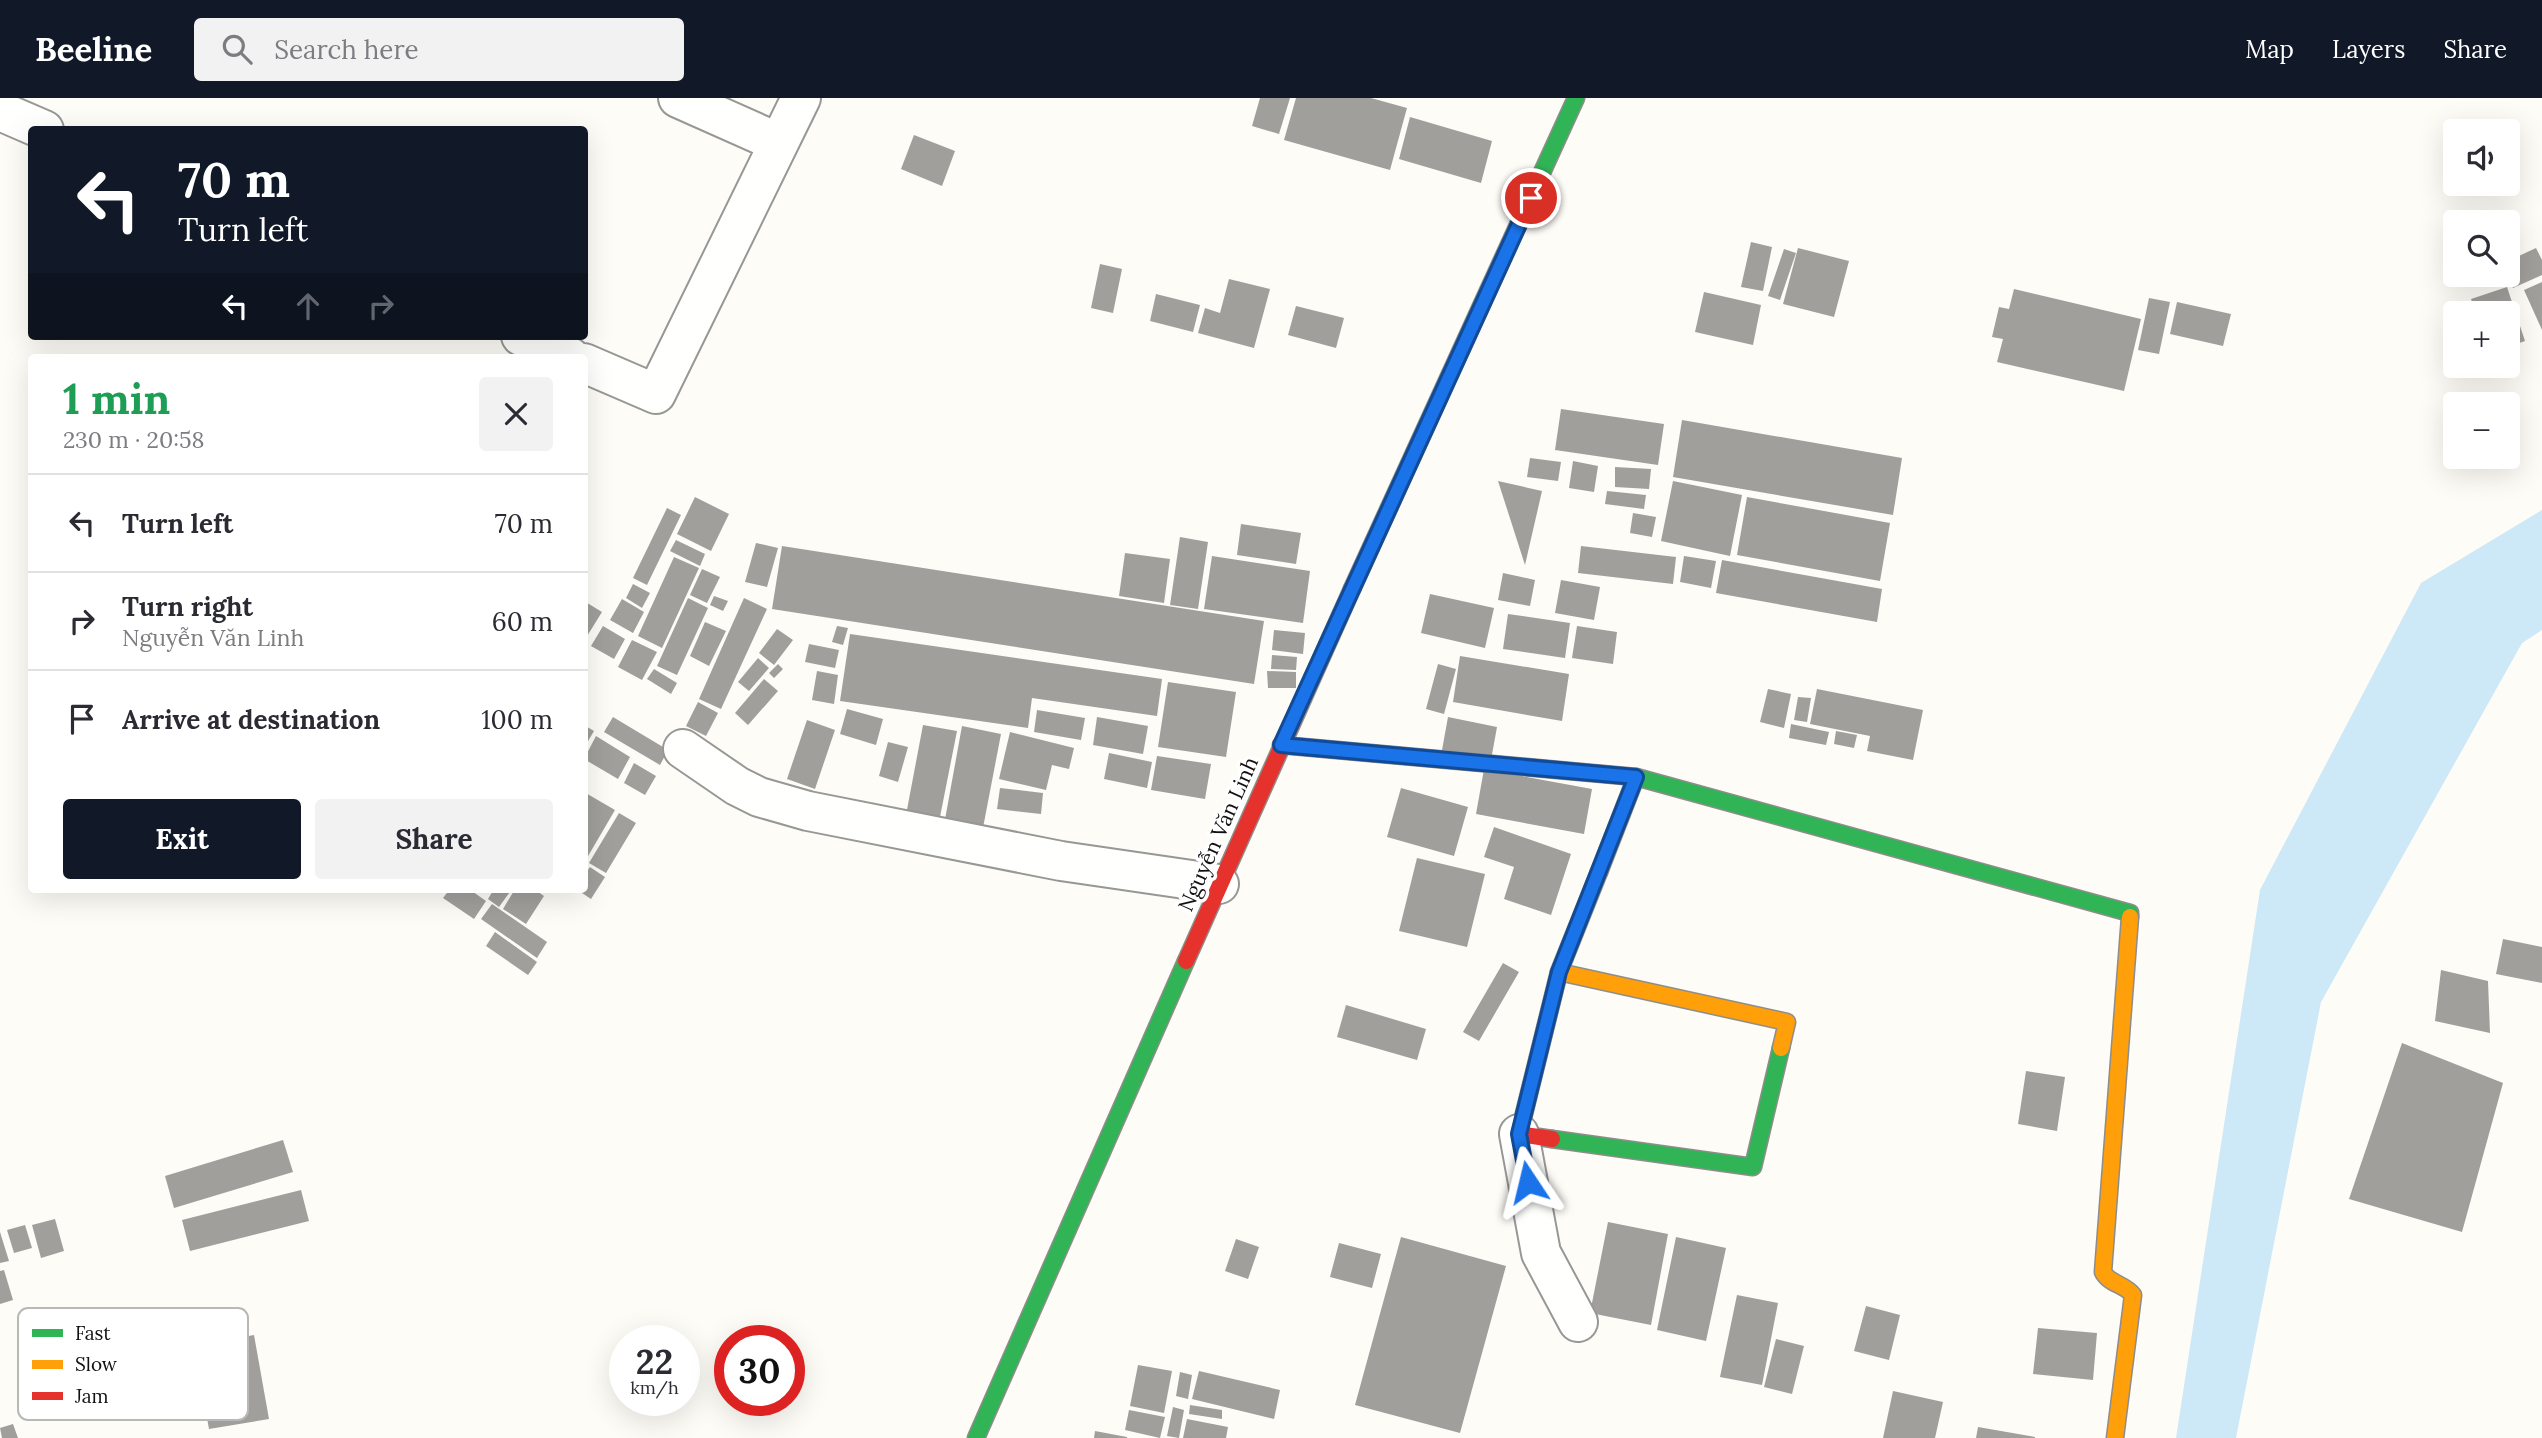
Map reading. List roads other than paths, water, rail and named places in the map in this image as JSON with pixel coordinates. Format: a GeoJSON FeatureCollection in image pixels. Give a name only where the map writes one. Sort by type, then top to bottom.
{"type":"FeatureCollection","features":[{"type":"Feature","properties":{"kind":"main road","name":"Nguyễn Văn Linh"},"geometry":{"type":"LineString","coordinates":[[976,1438],[1281,745],[1576,98]]}},
{"type":"Feature","properties":{"kind":"main road"},"geometry":{"type":"LineString","coordinates":[[1281,745],[1636,777],[2130,912],[2103,1272],[2106,1278],[2128,1288],[2133,1296],[2115,1438]]}},
{"type":"Feature","properties":{"kind":"main road"},"geometry":{"type":"LineString","coordinates":[[1559,972],[1787,1022],[1754,1167],[1519,1134],[1559,972],[1636,777]]}},
{"type":"Feature","properties":{"kind":"street"},"geometry":{"type":"LineString","coordinates":[[678,98],[779,143]]}},
{"type":"Feature","properties":{"kind":"street"},"geometry":{"type":"LineString","coordinates":[[588,365],[656,394],[801,98]]}},
{"type":"Feature","properties":{"kind":"street"},"geometry":{"type":"LineString","coordinates":[[0,111],[35,126]]}},
{"type":"Feature","properties":{"kind":"street"},"geometry":{"type":"LineString","coordinates":[[531,340],[563,354]]}},
{"type":"Feature","properties":{"kind":"street"},"geometry":{"type":"LineString","coordinates":[[683,750],[737,786],[759,797],[808,811],[1061,861],[1219,884]]}},
{"type":"Feature","properties":{"kind":"street"},"geometry":{"type":"LineString","coordinates":[[1519,1134],[1541,1253],[1578,1322]]}},
{"type":"Feature","properties":{"kind":"water"},"geometry":{"type":"Polygon","coordinates":[[[2542,510],[2542,630],[2522,643],[2321,1002],[2236,1438],[2176,1438],[2260,890],[2421,583],[2542,510]]]}}]}
